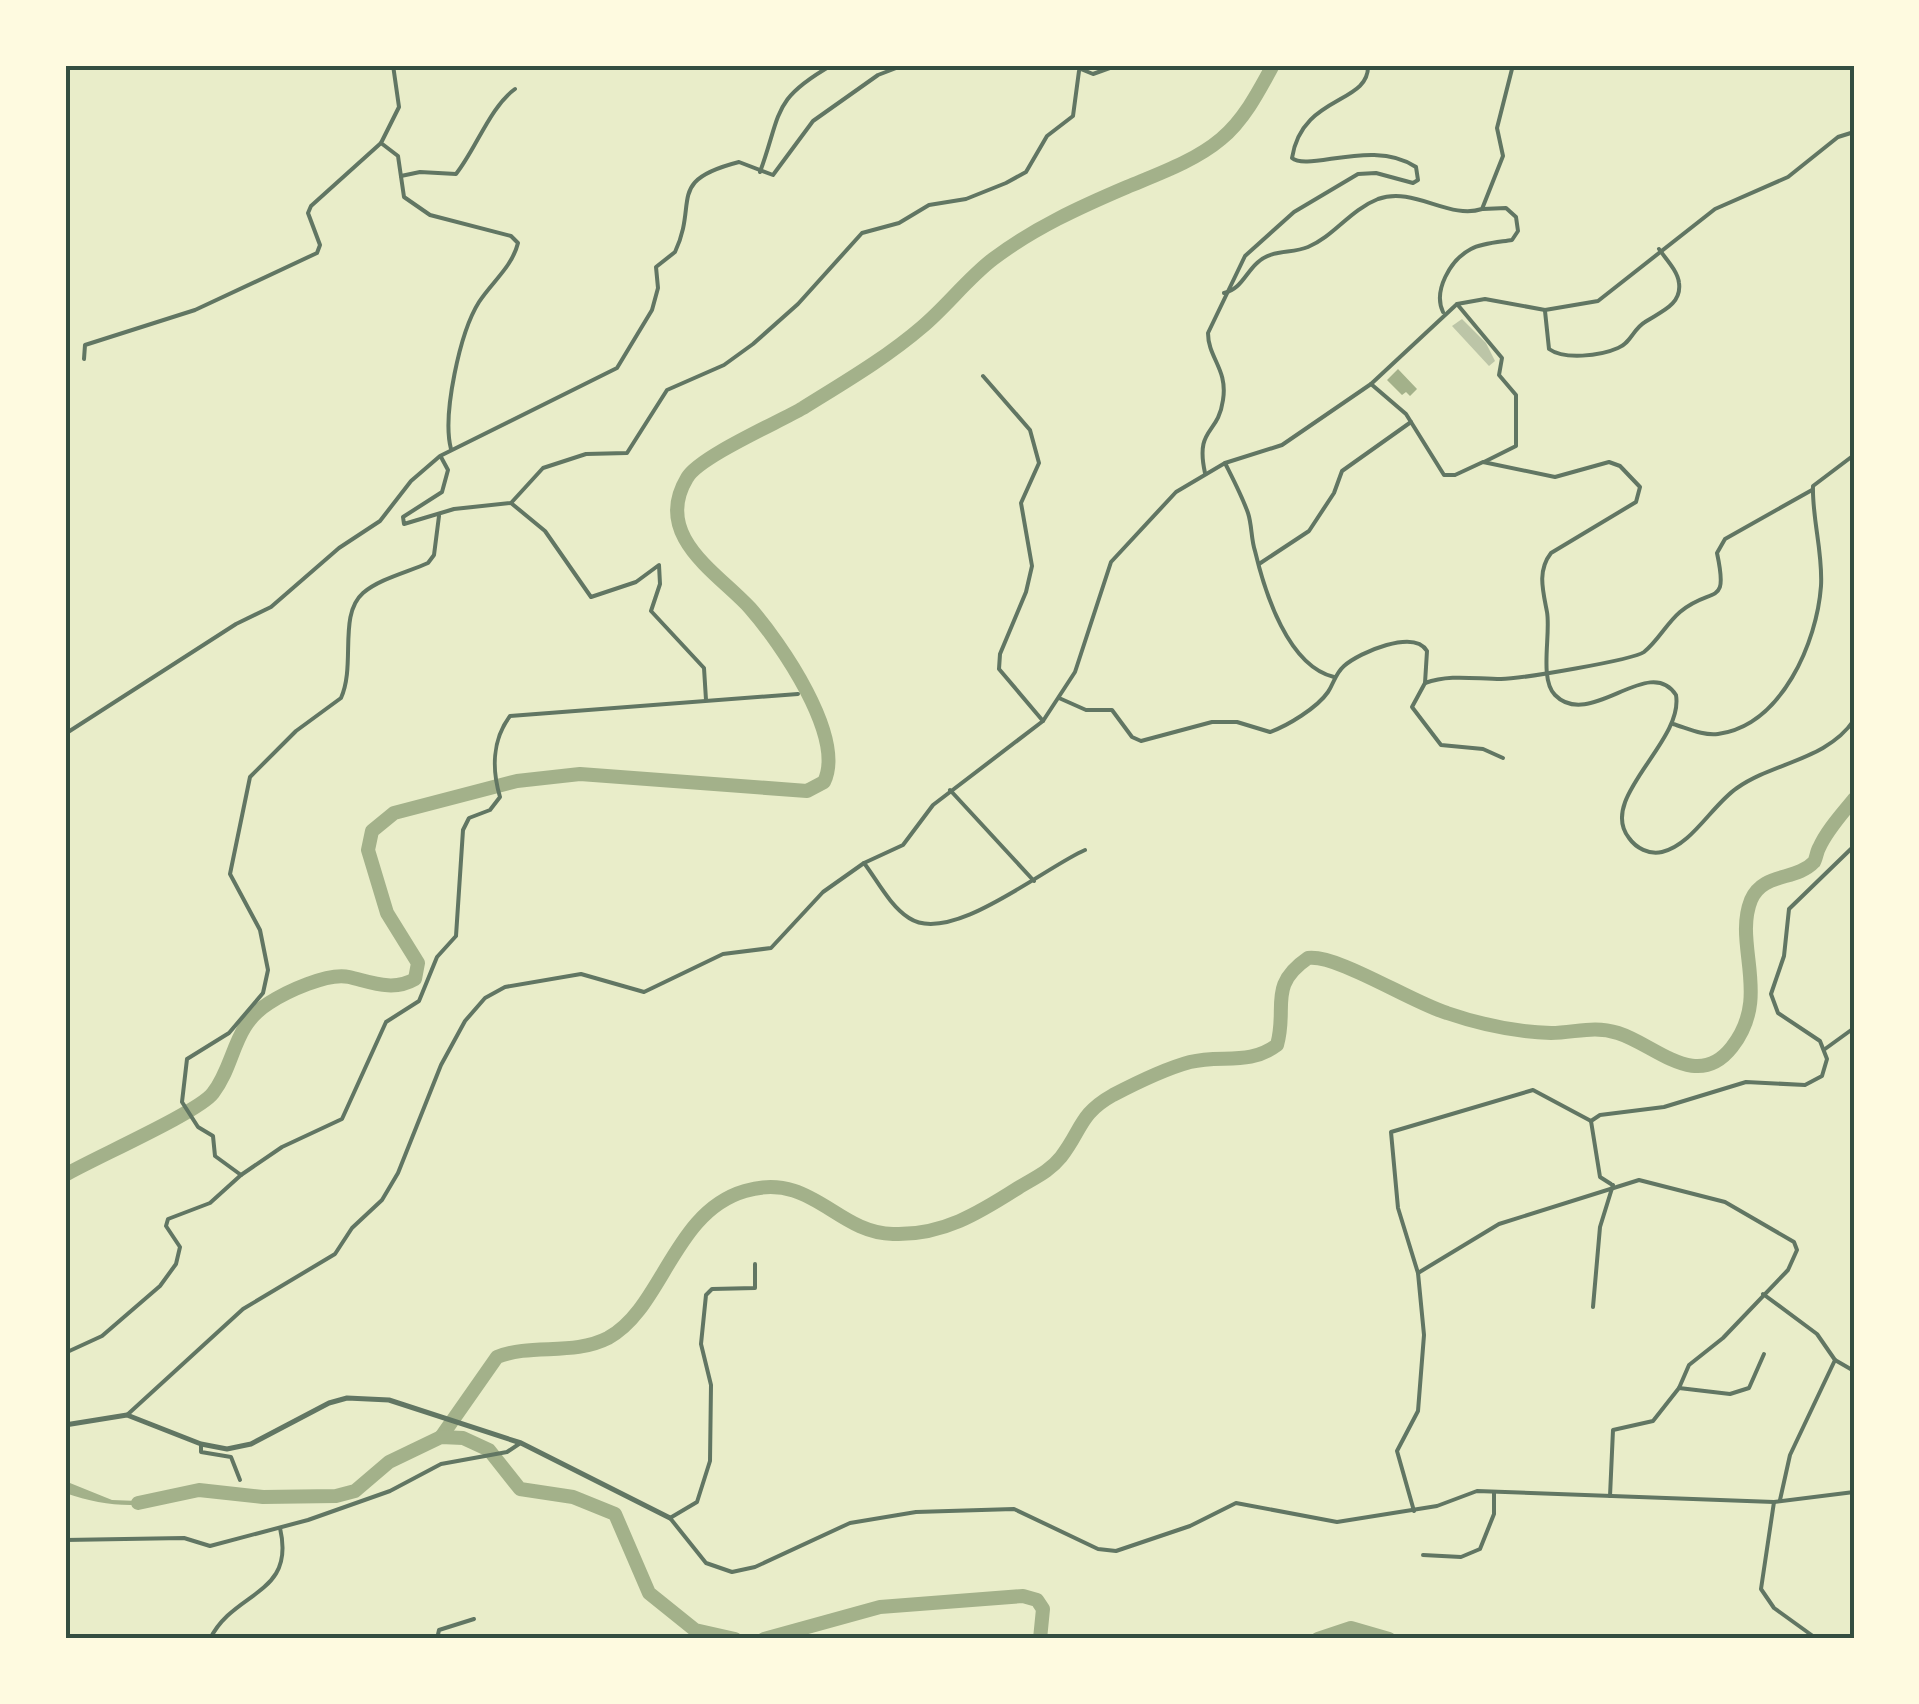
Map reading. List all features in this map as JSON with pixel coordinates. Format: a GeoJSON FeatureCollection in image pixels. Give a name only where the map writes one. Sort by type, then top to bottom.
{"type":"FeatureCollection","features":[{"type":"Feature","properties":{"kind":"street"},"geometry":{"type":"LineString","coordinates":[[84,358],[85,346],[195,310],[317,252],[320,245],[308,213],[381,143],[399,107],[393,65]]}},
{"type":"Feature","properties":{"kind":"street"},"geometry":{"type":"LineString","coordinates":[[760,172],[787,94],[832,65]]}},
{"type":"Feature","properties":{"kind":"street"},"geometry":{"type":"LineString","coordinates":[[65,734],[236,624],[270,607],[339,548],[380,521],[411,481],[451,448],[617,368],[652,310],[658,288],[656,267],[679,242],[688,189],[697,178],[740,162],[774,175],[813,121],[878,75],[904,65]]}},
{"type":"Feature","properties":{"kind":"street"},"geometry":{"type":"LineString","coordinates":[[1071,65],[1078,71],[1101,74],[1118,65]]}},
{"type":"Feature","properties":{"kind":"street"},"geometry":{"type":"LineString","coordinates":[[1204,473],[1200,450],[1223,404],[1225,380],[1208,344],[1208,333],[1245,256],[1294,212],[1344,178],[1376,174],[1413,183],[1418,180],[1416,167],[1408,161],[1378,154],[1363,152],[1303,164],[1292,158],[1309,118],[1356,92],[1365,82],[1368,65]]}},
{"type":"Feature","properties":{"kind":"street"},"geometry":{"type":"LineString","coordinates":[[1482,210],[1502,156],[1496,128],[1513,65]]}},
{"type":"Feature","properties":{"kind":"street"},"geometry":{"type":"LineString","coordinates":[[440,456],[448,470],[442,492],[402,522],[454,509],[512,503],[543,468],[586,454],[632,450],[652,409],[667,390],[724,365],[776,325],[862,233],[899,223],[929,205],[966,199],[1026,172],[1047,136],[1073,116],[1078,71]]}},
{"type":"Feature","properties":{"kind":"street"},"geometry":{"type":"LineString","coordinates":[[402,176],[428,172],[456,174],[480,142],[497,104],[515,89]]}},
{"type":"Feature","properties":{"kind":"street"},"geometry":{"type":"LineString","coordinates":[[128,1415],[243,1310],[335,1254],[352,1228],[382,1200],[398,1173],[441,1065],[465,1021],[485,998],[504,988],[581,974],[644,992],[723,954],[763,951],[777,944],[823,892],[864,862],[903,846],[950,790],[1044,720],[1079,660],[1111,562],[1162,505],[1204,473],[1282,445],[1371,384],[1457,304],[1485,299],[1545,310],[1598,301],[1659,249],[1715,209],[1788,177],[1838,137],[1854,132]]}},
{"type":"Feature","properties":{"kind":"street"},"geometry":{"type":"LineString","coordinates":[[381,143],[398,156],[402,195],[420,210],[510,236],[518,243],[509,264],[471,319],[450,409],[451,448]]}},
{"type":"Feature","properties":{"kind":"street"},"geometry":{"type":"LineString","coordinates":[[1224,293],[1246,280],[1258,262],[1274,252],[1308,247],[1344,218],[1380,198],[1396,195],[1468,214],[1506,208],[1516,217],[1518,231],[1512,240],[1469,250],[1441,282],[1438,302],[1444,312]]}},
{"type":"Feature","properties":{"kind":"street"},"geometry":{"type":"LineString","coordinates":[[1545,310],[1549,349],[1555,354],[1584,355],[1620,348],[1642,324],[1667,310],[1678,293],[1678,276],[1659,249]]}},
{"type":"Feature","properties":{"kind":"street"},"geometry":{"type":"LineString","coordinates":[[1371,384],[1412,422],[1444,475],[1455,475],[1516,446],[1516,395],[1499,375],[1502,358],[1457,304]]}},
{"type":"Feature","properties":{"kind":"street"},"geometry":{"type":"LineString","coordinates":[[983,376],[1030,430],[1039,463],[1021,503],[1032,566],[1026,592],[1000,654],[999,669],[1044,720]]}},
{"type":"Feature","properties":{"kind":"street"},"geometry":{"type":"LineString","coordinates":[[1259,564],[1309,531],[1334,493],[1342,471],[1412,422]]}},
{"type":"Feature","properties":{"kind":"street"},"geometry":{"type":"LineString","coordinates":[[1425,683],[1460,676],[1504,679],[1642,654],[1663,626],[1721,586],[1724,574],[1717,553],[1725,539],[1812,490],[1819,478],[1854,455]]}},
{"type":"Feature","properties":{"kind":"street"},"geometry":{"type":"LineString","coordinates":[[1484,462],[1546,478],[1615,463],[1640,487],[1636,502],[1560,547],[1545,561],[1542,583],[1551,632],[1548,672],[1552,692],[1578,705],[1662,682],[1676,694],[1673,724],[1622,813],[1621,824],[1632,842],[1654,853],[1676,846],[1740,785],[1829,745],[1854,720]]}},
{"type":"Feature","properties":{"kind":"street"},"geometry":{"type":"LineString","coordinates":[[1225,463],[1248,514],[1259,564],[1294,648],[1305,663],[1334,678]]}},
{"type":"Feature","properties":{"kind":"street"},"geometry":{"type":"LineString","coordinates":[[1673,724],[1705,734],[1729,731],[1767,708],[1788,688],[1821,588],[1812,490]]}},
{"type":"Feature","properties":{"kind":"street"},"geometry":{"type":"LineString","coordinates":[[512,503],[545,530],[591,597],[636,582],[659,566],[660,584],[651,611],[704,668],[706,700]]}},
{"type":"Feature","properties":{"kind":"street"},"geometry":{"type":"LineString","coordinates":[[241,1174],[220,1162],[214,1136],[190,1116],[182,1102],[184,1068],[191,1053],[229,1033],[266,988],[266,948],[230,874],[242,831],[245,788],[266,758],[341,698],[351,646],[348,624],[352,605],[366,590],[428,563],[434,555],[438,516]]}},
{"type":"Feature","properties":{"kind":"street"},"geometry":{"type":"LineString","coordinates":[[1060,698],[1086,710],[1112,710],[1132,736],[1142,741],[1212,722],[1237,722],[1270,732],[1324,696],[1334,678],[1368,652],[1415,640],[1428,651],[1425,683],[1412,707],[1442,744],[1483,749],[1503,758]]}},
{"type":"Feature","properties":{"kind":"street"},"geometry":{"type":"LineString","coordinates":[[65,1354],[102,1336],[170,1274],[180,1247],[166,1226],[168,1218],[210,1203],[241,1174],[282,1146],[332,1126],[352,1105],[386,1022],[419,1001],[438,957],[456,936],[466,822],[490,810],[500,794],[496,747],[510,716],[798,694]]}},
{"type":"Feature","properties":{"kind":"street"},"geometry":{"type":"LineString","coordinates":[[950,790],[1034,881]]}},
{"type":"Feature","properties":{"kind":"street"},"geometry":{"type":"LineString","coordinates":[[1591,1121],[1600,1115],[1664,1107],[1746,1082],[1805,1085],[1822,1076],[1825,1049],[1814,1034],[1778,1013],[1772,994],[1784,956],[1789,909],[1854,846]]}},
{"type":"Feature","properties":{"kind":"street"},"geometry":{"type":"LineString","coordinates":[[864,862],[900,910],[927,924],[952,921],[1034,881],[1045,868],[1084,850]]}},
{"type":"Feature","properties":{"kind":"street"},"geometry":{"type":"LineString","coordinates":[[1825,1049],[1854,1028]]}},
{"type":"Feature","properties":{"kind":"street"},"geometry":{"type":"LineString","coordinates":[[1414,1511],[1396,1450],[1414,1422],[1420,1399],[1424,1335],[1418,1273],[1398,1208],[1390,1136],[1394,1128],[1533,1090],[1591,1121]]}},
{"type":"Feature","properties":{"kind":"street"},"geometry":{"type":"LineString","coordinates":[[1591,1121],[1600,1177],[1613,1185]]}},
{"type":"Feature","properties":{"kind":"street"},"geometry":{"type":"LineString","coordinates":[[1418,1273],[1499,1224],[1638,1180],[1696,1191],[1751,1214],[1794,1242],[1793,1261],[1722,1338],[1689,1365],[1679,1388],[1653,1421],[1613,1430],[1610,1496]]}},
{"type":"Feature","properties":{"kind":"street"},"geometry":{"type":"LineString","coordinates":[[1592,1307],[1600,1226],[1613,1185]]}},
{"type":"Feature","properties":{"kind":"street"},"geometry":{"type":"LineString","coordinates":[[670,1518],[696,1502],[710,1462],[711,1385],[701,1344],[706,1295],[712,1290],[755,1288],[755,1264]]}},
{"type":"Feature","properties":{"kind":"street"},"geometry":{"type":"LineString","coordinates":[[1764,1294],[1817,1334],[1835,1360],[1854,1371]]}},
{"type":"Feature","properties":{"kind":"street"},"geometry":{"type":"LineString","coordinates":[[1679,1388],[1730,1394],[1750,1388],[1764,1354]]}},
{"type":"Feature","properties":{"kind":"street"},"geometry":{"type":"LineString","coordinates":[[1817,1639],[1774,1608],[1761,1589],[1790,1455],[1835,1360]]}},
{"type":"Feature","properties":{"kind":"street"},"geometry":{"type":"LineString","coordinates":[[65,1425],[128,1415],[201,1444],[227,1449],[251,1444],[346,1398],[389,1400],[520,1443],[670,1518],[712,1568],[732,1572],[756,1567],[850,1523],[916,1512],[1014,1509],[1098,1549],[1116,1551],[1190,1526],[1236,1503],[1328,1522],[1414,1511],[1463,1494],[1494,1492],[1777,1502],[1854,1492]]}},
{"type":"Feature","properties":{"kind":"street"},"geometry":{"type":"LineString","coordinates":[[65,1540],[184,1538],[210,1546],[378,1496],[441,1464],[498,1454],[520,1443]]}},
{"type":"Feature","properties":{"kind":"street"},"geometry":{"type":"LineString","coordinates":[[201,1444],[201,1452],[231,1458],[240,1480]]}},
{"type":"Feature","properties":{"kind":"street"},"geometry":{"type":"LineString","coordinates":[[1423,1555],[1460,1557],[1480,1548],[1494,1514],[1494,1492]]}},
{"type":"Feature","properties":{"kind":"street"},"geometry":{"type":"LineString","coordinates":[[210,1639],[223,1620],[266,1586],[282,1567],[286,1552],[280,1528]]}},
{"type":"Feature","properties":{"kind":"street"},"geometry":{"type":"LineString","coordinates":[[437,1639],[438,1630],[474,1619]]}},
{"type":"Feature","properties":{"kind":"shaded area"},"geometry":{"type":"Polygon","coordinates":[[[1398,369],[1417,389],[1410,396],[1406,392],[1402,395],[1387,380],[1398,369]]]}},
{"type":"Feature","properties":{"kind":"shaded area"},"geometry":{"type":"Polygon","coordinates":[[[65,1481],[112,1500],[164,1502],[126,1505],[90,1500],[65,1493],[65,1481]]]}},
{"type":"Feature","properties":{"kind":"building"},"geometry":{"type":"Polygon","coordinates":[[[1462,319],[1486,343],[1495,361],[1489,366],[1452,326],[1462,319]]]}},
{"type":"Feature","properties":{"kind":"waterway"},"geometry":{"type":"LineString","coordinates":[[65,1175],[204,1101],[220,1081],[248,1023],[276,999],[330,977],[390,985],[415,979],[418,963],[387,913],[368,850],[372,831],[394,813],[517,781],[580,774],[807,791],[824,782],[828,763],[826,741],[818,716],[792,666],[750,608],[693,552],[683,535],[678,499],[687,478],[707,460],[803,408],[894,349],[984,267],[1025,237],[1211,147],[1244,114],[1273,65]]}},
{"type":"Feature","properties":{"kind":"waterway"},"geometry":{"type":"LineString","coordinates":[[441,1437],[497,1357],[581,1347],[608,1338],[627,1324],[685,1239],[721,1202],[745,1191],[768,1187],[806,1196],[873,1231],[911,1234],[959,1221],[1051,1167],[1087,1116],[1113,1095],[1180,1065],[1256,1055],[1277,1045],[1283,988],[1295,968],[1308,958],[1337,963],[1432,1007],[1485,1024],[1538,1032],[1609,1031],[1691,1066],[1719,1060],[1744,1028],[1749,1009],[1746,935],[1751,900],[1763,885],[1814,862],[1826,835],[1854,799]]}},
{"type":"Feature","properties":{"kind":"waterway"},"geometry":{"type":"LineString","coordinates":[[138,1503],[199,1490],[263,1497],[336,1496],[355,1491],[389,1462],[441,1437],[463,1438],[489,1450],[520,1489],[573,1497],[615,1514],[649,1593],[695,1630],[735,1639]]}},
{"type":"Feature","properties":{"kind":"waterway"},"geometry":{"type":"LineString","coordinates":[[764,1639],[880,1607],[1023,1596],[1037,1600],[1043,1609],[1040,1639]]}},
{"type":"Feature","properties":{"kind":"waterway"},"geometry":{"type":"LineString","coordinates":[[1318,1639],[1351,1628],[1389,1639]]}}]}
